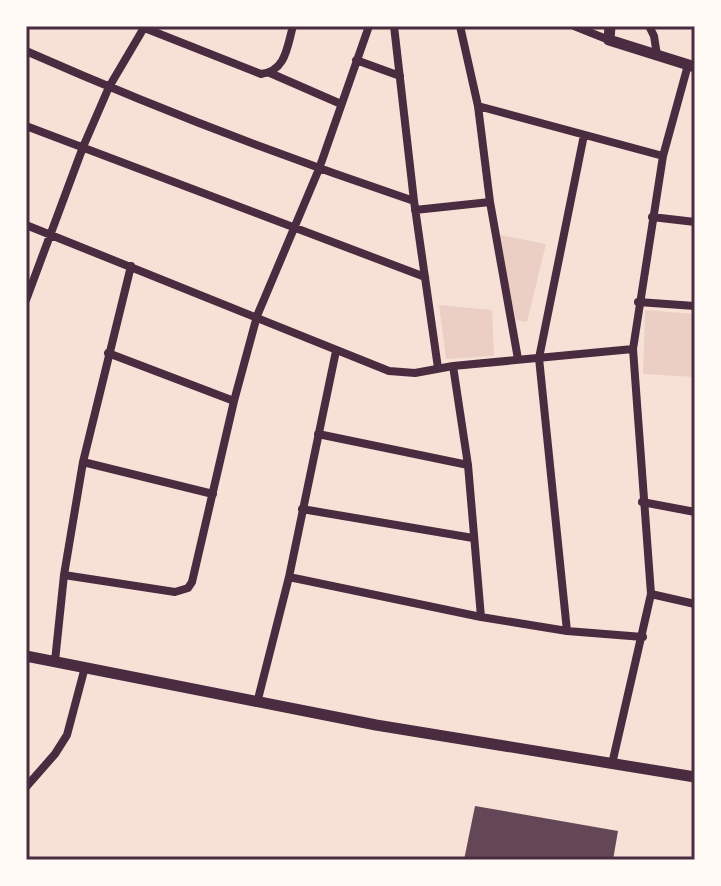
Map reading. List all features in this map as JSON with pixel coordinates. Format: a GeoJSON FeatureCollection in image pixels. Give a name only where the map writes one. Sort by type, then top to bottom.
{"type":"FeatureCollection","features":[{"type":"Feature","properties":{"kind":"street"},"geometry":{"type":"LineString","coordinates":[[270,73],[283,60],[293,26]]}},
{"type":"Feature","properties":{"kind":"street"},"geometry":{"type":"LineString","coordinates":[[64,575],[175,592],[188,588],[192,582],[257,316],[319,169],[369,26]]}},
{"type":"Feature","properties":{"kind":"street"},"geometry":{"type":"LineString","coordinates":[[394,26],[438,368]]}},
{"type":"Feature","properties":{"kind":"street"},"geometry":{"type":"LineString","coordinates":[[460,26],[478,106],[490,202],[518,359]]}},
{"type":"Feature","properties":{"kind":"street"},"geometry":{"type":"LineString","coordinates":[[574,26],[691,66],[663,156],[638,302],[633,349],[651,594],[612,764]]}},
{"type":"Feature","properties":{"kind":"street"},"geometry":{"type":"LineString","coordinates":[[609,40],[610,26]]}},
{"type":"Feature","properties":{"kind":"street"},"geometry":{"type":"LineString","coordinates":[[649,26],[657,55]]}},
{"type":"Feature","properties":{"kind":"street"},"geometry":{"type":"LineString","coordinates":[[26,300],[83,147],[109,87],[143,27],[250,71],[270,73],[341,104]]}},
{"type":"Feature","properties":{"kind":"street"},"geometry":{"type":"LineString","coordinates":[[26,51],[109,87],[415,205],[490,202]]}},
{"type":"Feature","properties":{"kind":"street"},"geometry":{"type":"LineString","coordinates":[[356,60],[400,76]]}},
{"type":"Feature","properties":{"kind":"street"},"geometry":{"type":"LineString","coordinates":[[478,106],[663,156]]}},
{"type":"Feature","properties":{"kind":"street"},"geometry":{"type":"LineString","coordinates":[[26,126],[425,277]]}},
{"type":"Feature","properties":{"kind":"street"},"geometry":{"type":"LineString","coordinates":[[567,631],[539,358],[584,135]]}},
{"type":"Feature","properties":{"kind":"street"},"geometry":{"type":"LineString","coordinates":[[652,217],[695,222]]}},
{"type":"Feature","properties":{"kind":"street"},"geometry":{"type":"LineString","coordinates":[[26,225],[257,316],[336,351],[402,373],[633,349]]}},
{"type":"Feature","properties":{"kind":"street"},"geometry":{"type":"LineString","coordinates":[[55,661],[64,575],[83,462],[131,266]]}},
{"type":"Feature","properties":{"kind":"street"},"geometry":{"type":"LineString","coordinates":[[638,302],[695,306]]}},
{"type":"Feature","properties":{"kind":"street"},"geometry":{"type":"LineString","coordinates":[[257,703],[289,577],[336,351]]}},
{"type":"Feature","properties":{"kind":"street"},"geometry":{"type":"LineString","coordinates":[[108,353],[234,401]]}},
{"type":"Feature","properties":{"kind":"street"},"geometry":{"type":"LineString","coordinates":[[453,366],[468,465],[481,617]]}},
{"type":"Feature","properties":{"kind":"street"},"geometry":{"type":"LineString","coordinates":[[318,434],[468,465]]}},
{"type":"Feature","properties":{"kind":"street"},"geometry":{"type":"LineString","coordinates":[[83,462],[213,494]]}},
{"type":"Feature","properties":{"kind":"street"},"geometry":{"type":"LineString","coordinates":[[642,502],[695,512]]}},
{"type":"Feature","properties":{"kind":"street"},"geometry":{"type":"LineString","coordinates":[[302,509],[473,538]]}},
{"type":"Feature","properties":{"kind":"street"},"geometry":{"type":"LineString","coordinates":[[289,577],[481,617],[567,631],[643,637]]}},
{"type":"Feature","properties":{"kind":"street"},"geometry":{"type":"LineString","coordinates":[[651,594],[695,604]]}},
{"type":"Feature","properties":{"kind":"street"},"geometry":{"type":"LineString","coordinates":[[26,656],[257,703],[695,777]]}},
{"type":"Feature","properties":{"kind":"street"},"geometry":{"type":"LineString","coordinates":[[26,787],[67,735],[85,667]]}},
{"type":"Feature","properties":{"kind":"shaded area"},"geometry":{"type":"Polygon","coordinates":[[[495,234],[546,244],[527,322],[516,320],[495,234]]]}},
{"type":"Feature","properties":{"kind":"shaded area"},"geometry":{"type":"Polygon","coordinates":[[[439,305],[492,310],[494,356],[446,359],[439,305]]]}},
{"type":"Feature","properties":{"kind":"shaded area"},"geometry":{"type":"Polygon","coordinates":[[[645,310],[695,314],[695,377],[643,374],[645,310]]]}},
{"type":"Feature","properties":{"kind":"building"},"geometry":{"type":"Polygon","coordinates":[[[475,806],[618,831],[613,860],[464,860],[475,806]]]}}]}
